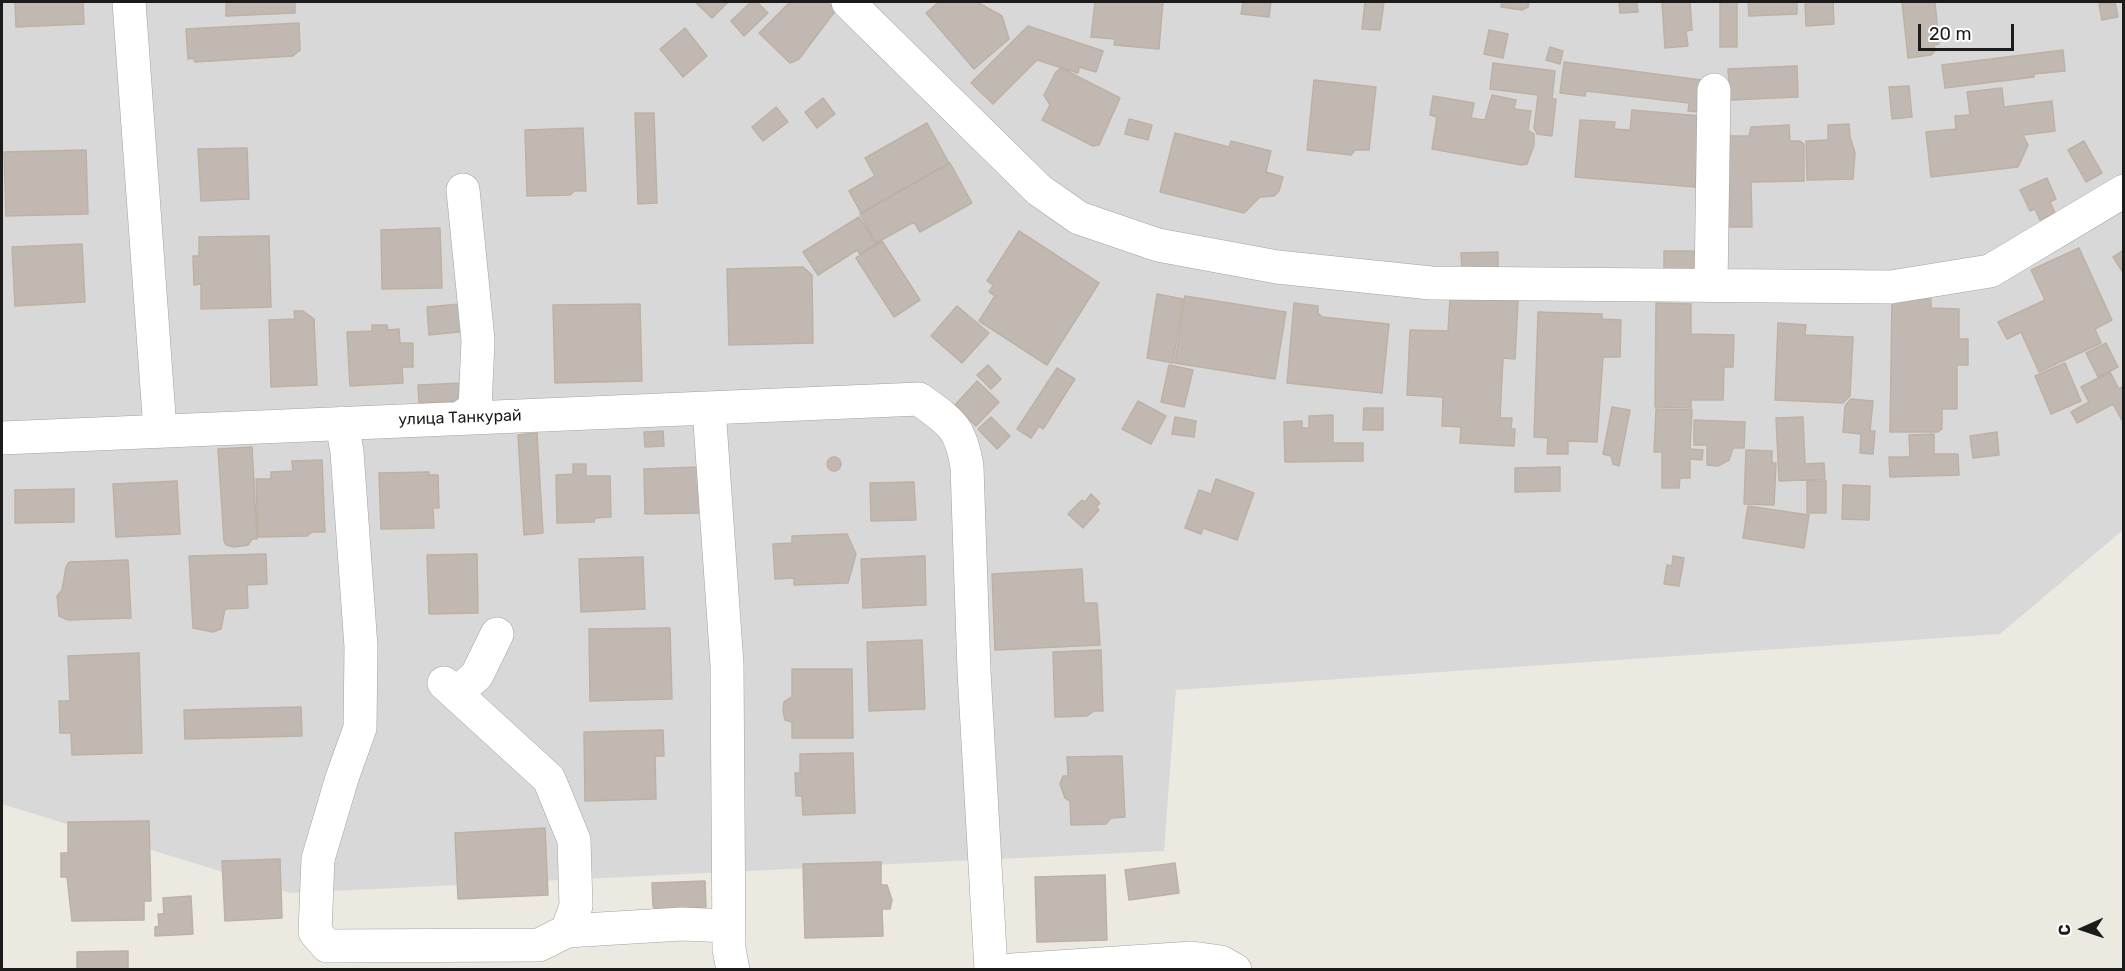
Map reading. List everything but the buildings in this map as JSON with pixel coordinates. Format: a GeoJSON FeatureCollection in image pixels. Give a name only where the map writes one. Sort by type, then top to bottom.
{"type":"FeatureCollection","features":[{"type":"Feature","properties":{"kind":"street"},"geometry":{"type":"LineString","coordinates":[[129,2],[160,430]]}},
{"type":"Feature","properties":{"kind":"street"},"geometry":{"type":"LineString","coordinates":[[848,2],[1039,190],[1079,218],[1158,244],[1277,267],[1431,283],[1891,287],[1990,271],[2124,190]]}},
{"type":"Feature","properties":{"kind":"street"},"geometry":{"type":"LineString","coordinates":[[1712,285],[1714,90]]}},
{"type":"Feature","properties":{"kind":"street"},"geometry":{"type":"LineString","coordinates":[[460,418],[475,408],[478,340],[463,190]]}},
{"type":"Feature","properties":{"kind":"street","name":"улица Танкурай"},"geometry":{"type":"LineString","coordinates":[[2,438],[919,399],[943,416],[963,440],[967,467],[974,671],[991,969]]}},
{"type":"Feature","properties":{"kind":"street"},"geometry":{"type":"LineString","coordinates":[[709,408],[727,665],[729,926],[733,969]]}},
{"type":"Feature","properties":{"kind":"street"},"geometry":{"type":"LineString","coordinates":[[342,423],[347,452],[361,647],[360,728],[342,778],[318,859],[315,932],[327,946],[539,945],[567,931],[682,924],[729,926]]}},
{"type":"Feature","properties":{"kind":"street"},"geometry":{"type":"LineString","coordinates":[[497,634],[477,675],[450,688],[549,779],[574,840],[576,906],[567,931]]}},
{"type":"Feature","properties":{"kind":"street"},"geometry":{"type":"LineString","coordinates":[[1012,969],[1192,958],[1221,962],[1234,969]]}},
{"type":"Feature","properties":{"kind":"shaded area"},"geometry":{"type":"Polygon","coordinates":[[[2,2],[2123,2],[2123,530],[2000,634],[1176,690],[1164,851],[291,893],[2,804],[2,2]]]}}]}
